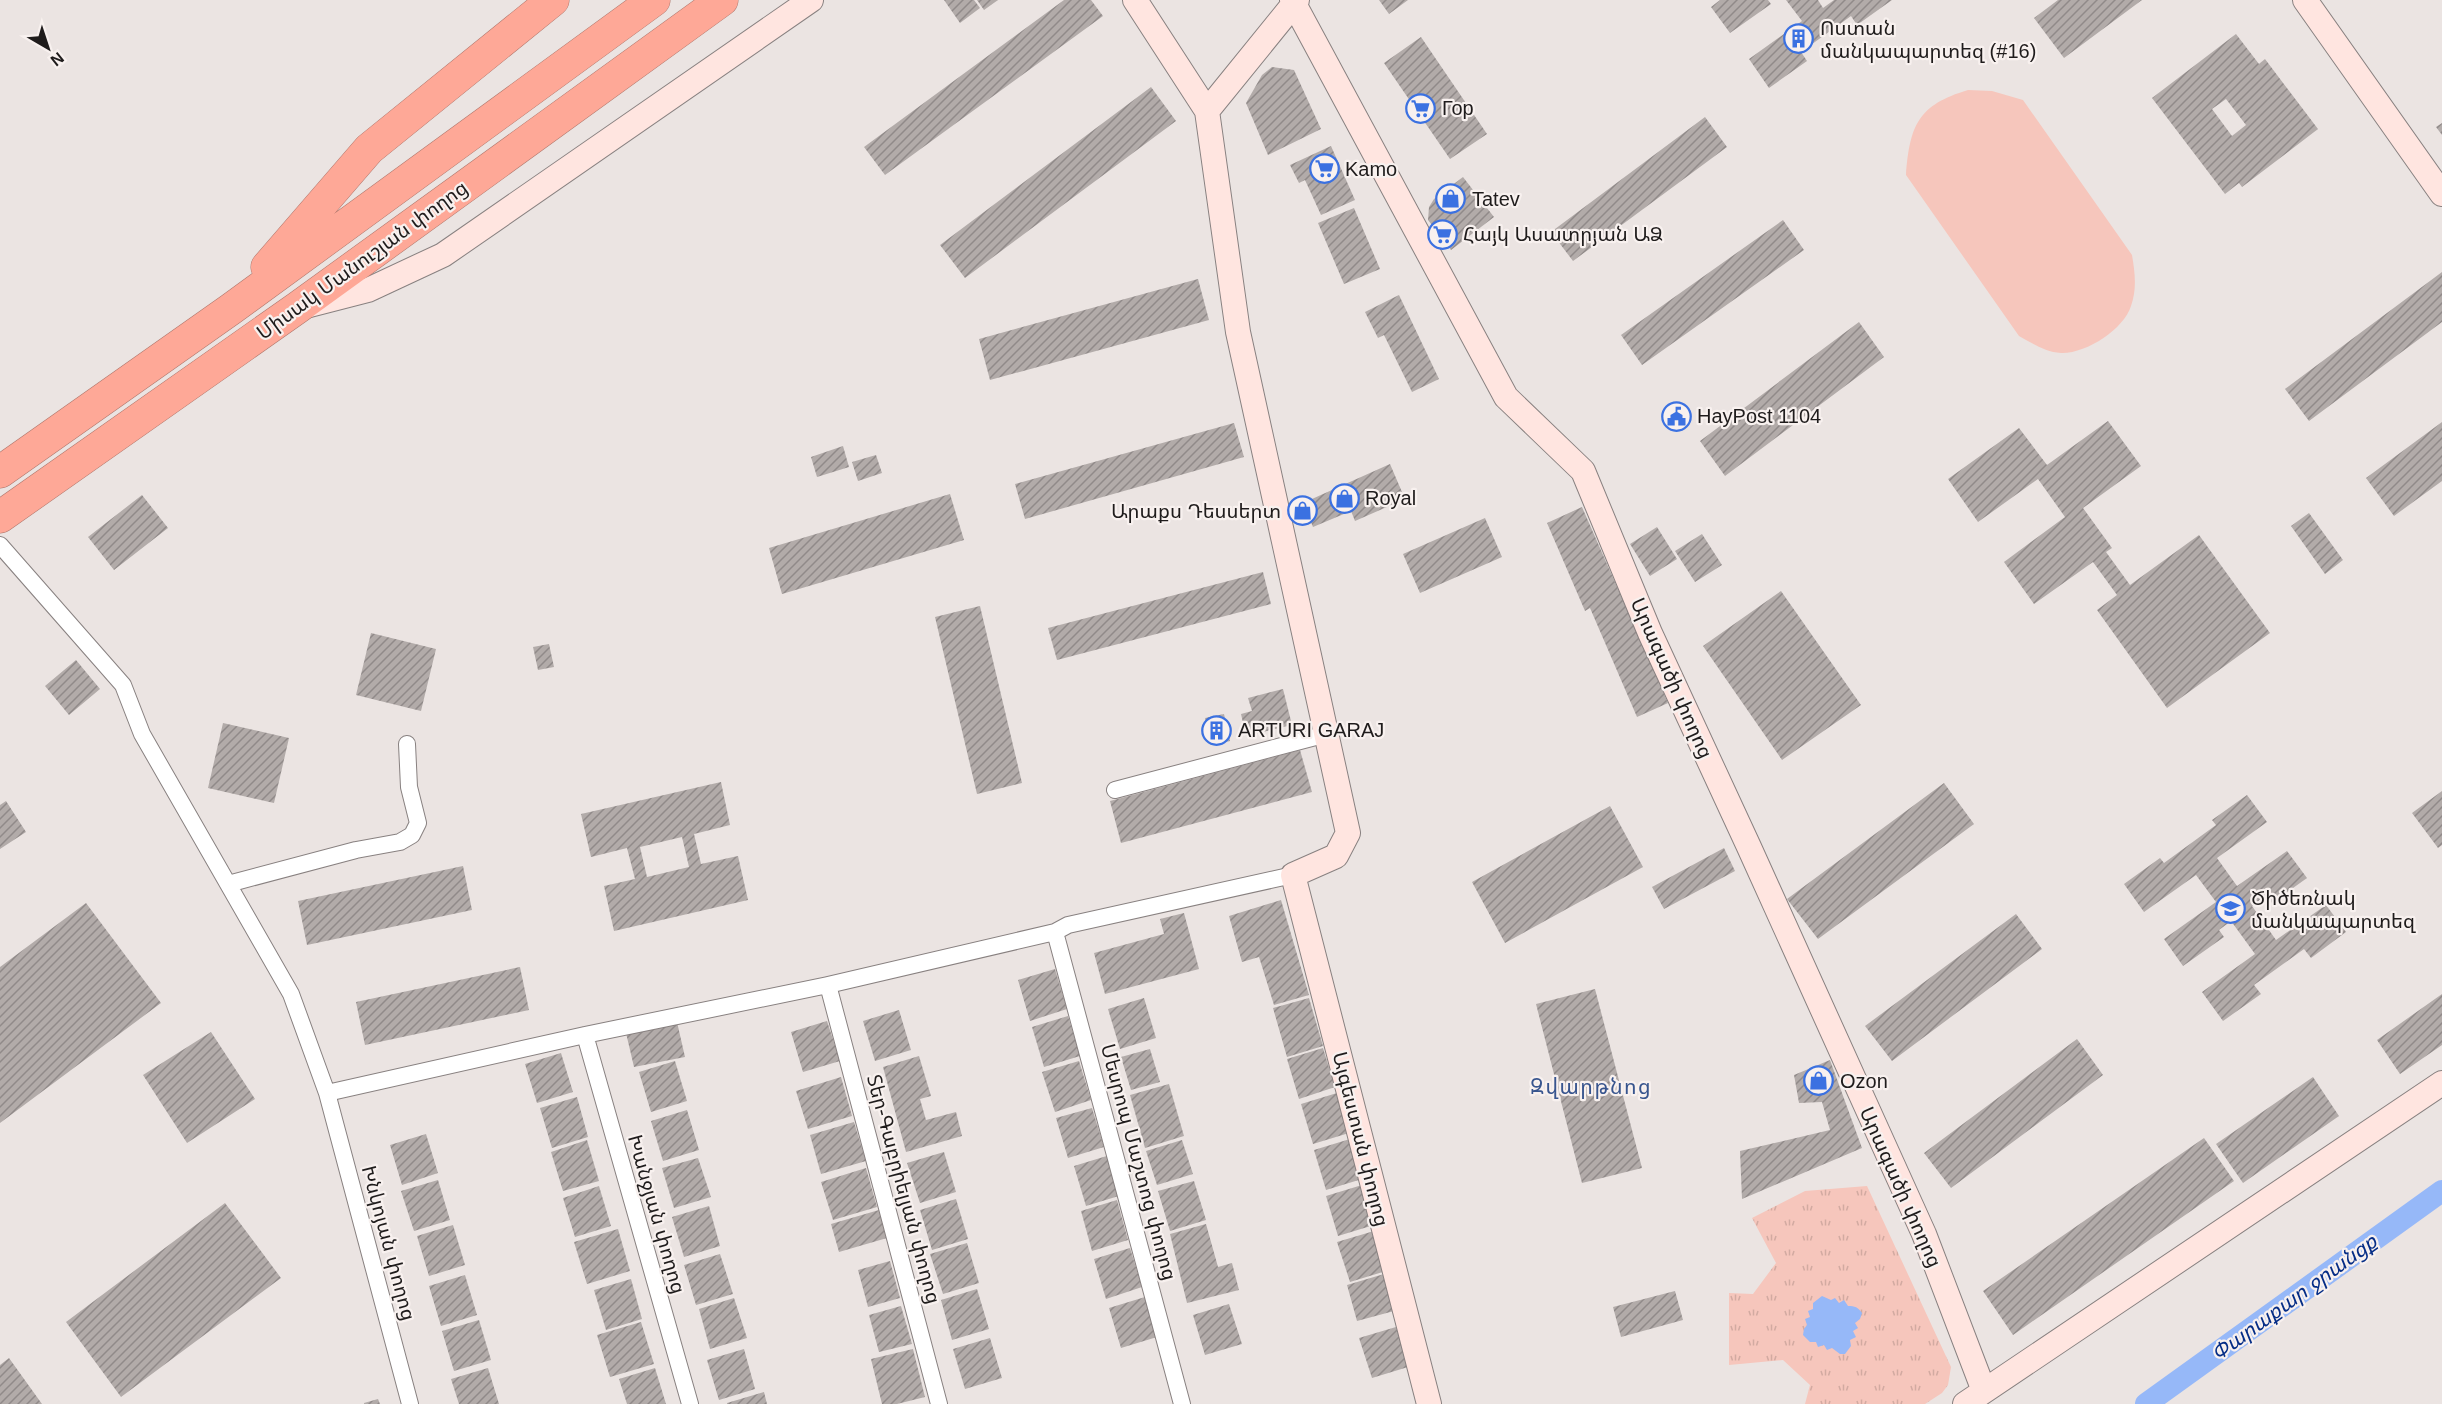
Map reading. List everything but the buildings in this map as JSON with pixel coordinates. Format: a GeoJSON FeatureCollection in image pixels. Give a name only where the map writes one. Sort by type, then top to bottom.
{"type":"FeatureCollection","features":[{"type":"Feature","properties":{"kind":"highway"},"geometry":{"type":"LineString","coordinates":[[231,309],[369,149],[553,0]]}},
{"type":"Feature","properties":{"kind":"highway","name":"Միսակ Մանուշյան փողոց"},"geometry":{"type":"LineString","coordinates":[[0,472],[231,309],[654,0]]}},
{"type":"Feature","properties":{"kind":"highway","name":"Միսակ Մանուշյան փողոց"},"geometry":{"type":"LineString","coordinates":[[0,517],[297,308],[722,0]]}},
{"type":"Feature","properties":{"kind":"street"},"geometry":{"type":"LineString","coordinates":[[297,308],[368,290],[443,255],[811,0]]}},
{"type":"Feature","properties":{"kind":"street"},"geometry":{"type":"LineString","coordinates":[[327,1093],[585,1035],[828,985],[1055,932],[1068,925],[1293,875],[1336,856],[1348,833],[1238,332],[1207,111],[1135,0]]}},
{"type":"Feature","properties":{"kind":"street"},"geometry":{"type":"LineString","coordinates":[[2305,0],[2442,194]]}},
{"type":"Feature","properties":{"kind":"street"},"geometry":{"type":"LineString","coordinates":[[1207,111],[1294,2]]}},
{"type":"Feature","properties":{"kind":"street","name":"Արագածի փողոց"},"geometry":{"type":"LineString","coordinates":[[1294,2],[1506,397],[1583,471],[1650,633],[1924,1234],[1975,1397]]}},
{"type":"Feature","properties":{"kind":"street","name":"Խնկոյան փողոց"},"geometry":{"type":"LineString","coordinates":[[0,545],[123,685],[142,734],[291,994],[327,1093],[410,1404]]}},
{"type":"Feature","properties":{"kind":"street"},"geometry":{"type":"LineString","coordinates":[[1115,790],[1327,734]]}},
{"type":"Feature","properties":{"kind":"street"},"geometry":{"type":"LineString","coordinates":[[228,884],[356,850],[400,842],[412,835],[418,823],[409,786],[407,744]]}},
{"type":"Feature","properties":{"kind":"street","name":"Այգեստան փողոց"},"geometry":{"type":"LineString","coordinates":[[1293,875],[1429,1404]]}},
{"type":"Feature","properties":{"kind":"street","name":"Մեսրոպ Մաշտոց փողոց"},"geometry":{"type":"LineString","coordinates":[[1055,932],[1182,1404]]}},
{"type":"Feature","properties":{"kind":"street","name":"Տեր-Գաբրիելյան փողոց"},"geometry":{"type":"LineString","coordinates":[[828,985],[939,1404]]}},
{"type":"Feature","properties":{"kind":"street","name":"Խանջյան փողոց"},"geometry":{"type":"LineString","coordinates":[[585,1035],[690,1404]]}},
{"type":"Feature","properties":{"kind":"street"},"geometry":{"type":"LineString","coordinates":[[1975,1397],[2442,1083]]}},
{"type":"Feature","properties":{"kind":"green space"},"geometry":{"type":"Polygon","coordinates":[[[1968,90],[1992,91],[2023,100],[2132,255],[2134,293],[2127,315],[2112,331],[2092,345],[2061,353],[2044,349],[2019,336],[1906,175],[1910,143],[1920,119],[1927,110],[1938,103],[1968,90]]]}},
{"type":"Feature","properties":{"kind":"green space"},"geometry":{"type":"Polygon","coordinates":[[[1867,1186],[1951,1367],[1948,1385],[1942,1393],[1925,1404],[1805,1404],[1810,1385],[1783,1360],[1729,1365],[1729,1293],[1753,1294],[1776,1263],[1752,1218],[1805,1191],[1867,1186]]]}},
{"type":"Feature","properties":{"kind":"water"},"geometry":{"type":"Polygon","coordinates":[[[1822,1296],[1831,1300],[1835,1298],[1839,1303],[1844,1300],[1848,1306],[1856,1307],[1862,1313],[1860,1319],[1855,1323],[1858,1328],[1853,1331],[1856,1337],[1850,1340],[1851,1346],[1845,1354],[1840,1354],[1832,1348],[1827,1350],[1824,1345],[1818,1347],[1816,1342],[1810,1342],[1803,1335],[1807,1325],[1805,1319],[1810,1317],[1808,1311],[1813,1309],[1813,1303],[1822,1296]]]}},
{"type":"Feature","properties":{"kind":"waterway","name":"Փարաքար ջրանցք"},"geometry":{"type":"LineString","coordinates":[[2146,1404],[2442,1191]]}},
{"type":"Feature","properties":{"kind":"place","name":"Ոստան մանկապարտեզ (#16)"},"geometry":{"type":"Point","coordinates":[1799,39]}},
{"type":"Feature","properties":{"kind":"place","name":"Гор"},"geometry":{"type":"Point","coordinates":[1421,108]}},
{"type":"Feature","properties":{"kind":"place","name":"Kamo"},"geometry":{"type":"Point","coordinates":[1324,169]}},
{"type":"Feature","properties":{"kind":"place","name":"Tatev"},"geometry":{"type":"Point","coordinates":[1451,199]}},
{"type":"Feature","properties":{"kind":"place","name":"Հայկ Ասատրյան ԱՁ"},"geometry":{"type":"Point","coordinates":[1442,234]}},
{"type":"Feature","properties":{"kind":"place","name":"HayPost 1104"},"geometry":{"type":"Point","coordinates":[1676,416]}},
{"type":"Feature","properties":{"kind":"place","name":"Royal"},"geometry":{"type":"Point","coordinates":[1344,498]}},
{"type":"Feature","properties":{"kind":"place","name":"Արաքս Դեսսերտ"},"geometry":{"type":"Point","coordinates":[1302,511]}},
{"type":"Feature","properties":{"kind":"place","name":"ARTURI GARAJ"},"geometry":{"type":"Point","coordinates":[1217,730]}},
{"type":"Feature","properties":{"kind":"place","name":"Ծիծեռնակ մանկապարտեզ"},"geometry":{"type":"Point","coordinates":[2230,909]}},
{"type":"Feature","properties":{"kind":"place","name":"Ozon"},"geometry":{"type":"Point","coordinates":[1819,1081]}},
{"type":"Feature","properties":{"kind":"district","name":"Զվարթնոց"},"geometry":{"type":"Point","coordinates":[1591,1086]}}]}
